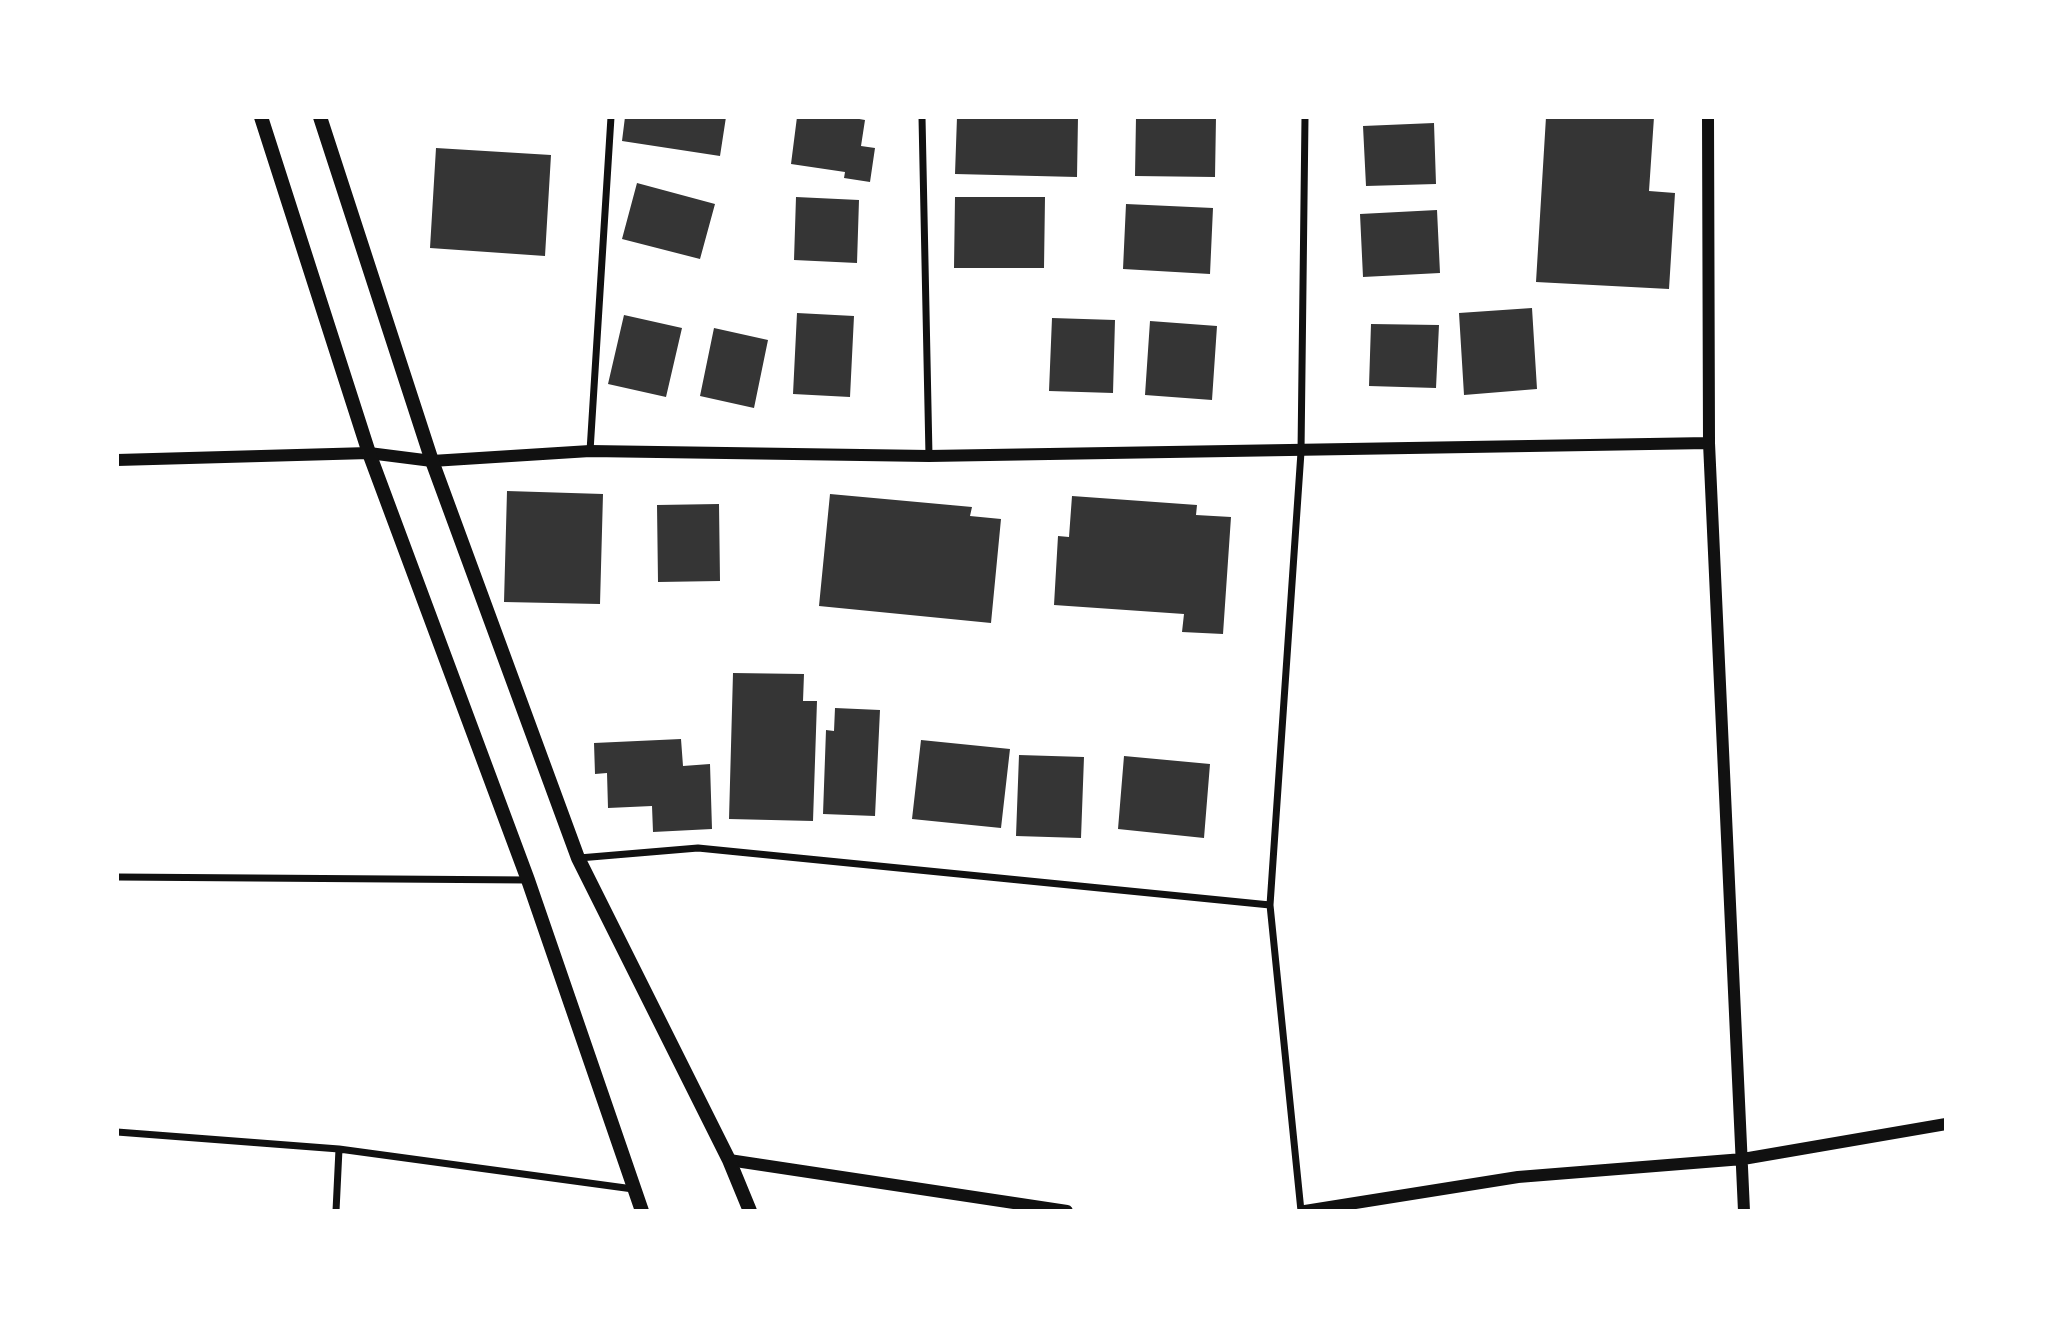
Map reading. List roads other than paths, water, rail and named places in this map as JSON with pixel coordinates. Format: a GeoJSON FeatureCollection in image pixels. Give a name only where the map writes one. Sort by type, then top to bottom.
{"type":"FeatureCollection","features":[{"type":"Feature","properties":{"kind":"main road"},"geometry":{"type":"LineString","coordinates":[[261,117],[369,453],[528,880],[642,1211]]}},
{"type":"Feature","properties":{"kind":"main road"},"geometry":{"type":"LineString","coordinates":[[320,117],[432,461],[578,858],[729,1160],[750,1211]]}},
{"type":"Feature","properties":{"kind":"street"},"geometry":{"type":"LineString","coordinates":[[590,451],[611,117]]}},
{"type":"Feature","properties":{"kind":"street"},"geometry":{"type":"LineString","coordinates":[[922,117],[929,456]]}},
{"type":"Feature","properties":{"kind":"street"},"geometry":{"type":"LineString","coordinates":[[1305,117],[1301,452],[1270,905],[1303,1211],[1518,1177],[1743,1159],[1946,1124]]}},
{"type":"Feature","properties":{"kind":"street"},"geometry":{"type":"LineString","coordinates":[[1709,117],[1709,443],[1744,1211]]}},
{"type":"Feature","properties":{"kind":"street"},"geometry":{"type":"LineString","coordinates":[[117,460],[369,453],[432,461],[590,451],[929,456],[1301,452],[1709,443]]}},
{"type":"Feature","properties":{"kind":"street"},"geometry":{"type":"LineString","coordinates":[[578,858],[698,848],[1270,905]]}},
{"type":"Feature","properties":{"kind":"street"},"geometry":{"type":"LineString","coordinates":[[117,877],[528,880]]}},
{"type":"Feature","properties":{"kind":"street"},"geometry":{"type":"LineString","coordinates":[[117,1132],[339,1149],[634,1189],[634,1211]]}},
{"type":"Feature","properties":{"kind":"street"},"geometry":{"type":"LineString","coordinates":[[336,1211],[339,1149]]}},
{"type":"Feature","properties":{"kind":"street"},"geometry":{"type":"LineString","coordinates":[[729,1160],[1067,1211]]}}]}
